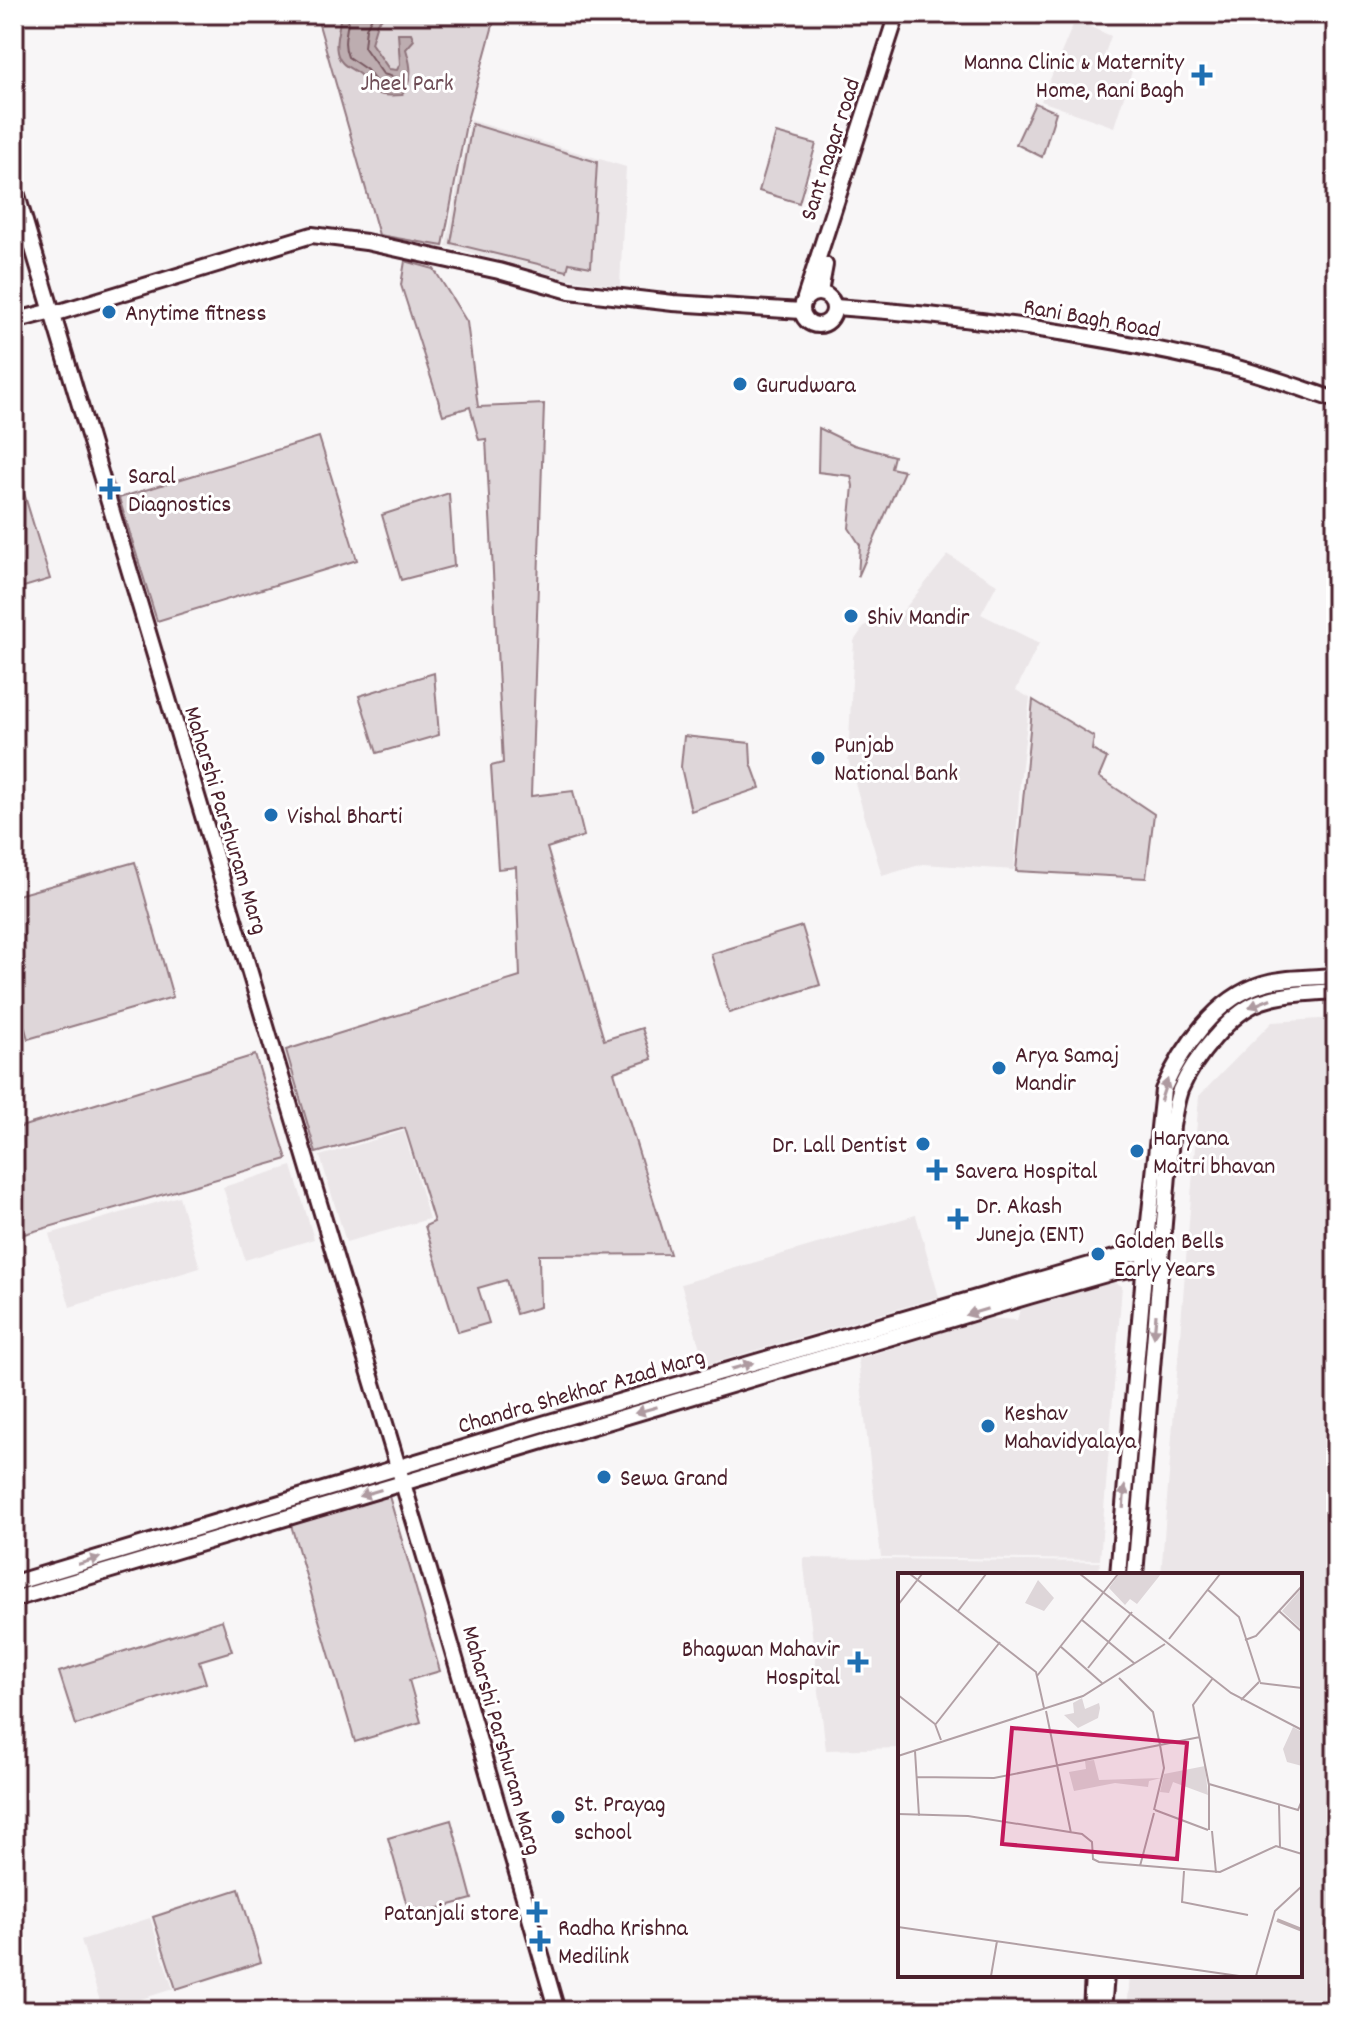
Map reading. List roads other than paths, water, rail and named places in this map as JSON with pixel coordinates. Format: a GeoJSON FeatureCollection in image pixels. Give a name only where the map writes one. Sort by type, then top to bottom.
{"type":"FeatureCollection","features":[{"type":"Feature","properties":{"kind":"street","name":"Sant nagar road"},"geometry":{"type":"LineString","coordinates":[[809,300],[897,14]]}},
{"type":"Feature","properties":{"kind":"street","name":"Sant nagar road"},"geometry":{"type":"LineString","coordinates":[[809,300],[820,280],[904,14]]}},
{"type":"Feature","properties":{"kind":"street","name":"Maharshi Parshuram Marg"},"geometry":{"type":"LineString","coordinates":[[14,185],[403,1483],[557,2011]]}},
{"type":"Feature","properties":{"kind":"street"},"geometry":{"type":"LineString","coordinates":[[14,321],[312,235],[366,242],[499,271],[570,291],[673,303],[809,300],[829,296],[835,307],[831,319],[820,325],[808,322],[809,300]]}},
{"type":"Feature","properties":{"kind":"street","name":"Rani Bagh Road"},"geometry":{"type":"LineString","coordinates":[[835,307],[933,314],[1140,346],[1229,366],[1336,400]]}},
{"type":"Feature","properties":{"kind":"street"},"geometry":{"type":"LineString","coordinates":[[1118,1573],[1144,1266],[1163,1090],[1171,1072],[1195,1037],[1224,1006],[1253,987],[1272,981],[1336,976]]}},
{"type":"Feature","properties":{"kind":"street"},"geometry":{"type":"LineString","coordinates":[[1135,1573],[1172,1126],[1177,1101],[1188,1074],[1228,1024],[1256,1003],[1277,997],[1336,991]]}},
{"type":"Feature","properties":{"kind":"street","name":"Chandra Shekhar Azad Marg"},"geometry":{"type":"LineString","coordinates":[[14,1599],[398,1467],[1146,1250],[1162,1248]]}},
{"type":"Feature","properties":{"kind":"street","name":"Chandra Shekhar Azad Marg"},"geometry":{"type":"LineString","coordinates":[[14,1583],[403,1483],[1029,1296],[1117,1271],[1160,1265]]}},
{"type":"Feature","properties":{"kind":"street"},"geometry":{"type":"LineString","coordinates":[[1091,2011],[1093,1977]]}},
{"type":"Feature","properties":{"kind":"street"},"geometry":{"type":"LineString","coordinates":[[1103,2011],[1106,1977]]}},
{"type":"Feature","properties":{"kind":"water"},"geometry":{"type":"Polygon","coordinates":[[[340,14],[386,14],[377,23],[371,43],[389,69],[397,70],[400,64],[398,33],[411,33],[414,40],[406,49],[410,78],[402,95],[373,92],[361,76],[340,60],[336,47],[340,14]]]}},
{"type":"Feature","properties":{"kind":"place","name":"Manna Clinic & Maternity Home, Rani Bagh"},"geometry":{"type":"Point","coordinates":[1202,75]}},
{"type":"Feature","properties":{"kind":"place","name":"Anytime fitness"},"geometry":{"type":"Point","coordinates":[109,312]}},
{"type":"Feature","properties":{"kind":"place","name":"Gurudwara"},"geometry":{"type":"Point","coordinates":[740,384]}},
{"type":"Feature","properties":{"kind":"place","name":"Saral Diagnostics"},"geometry":{"type":"Point","coordinates":[110,489]}},
{"type":"Feature","properties":{"kind":"place","name":"Shiv Mandir"},"geometry":{"type":"Point","coordinates":[851,616]}},
{"type":"Feature","properties":{"kind":"place","name":"Punjab National Bank"},"geometry":{"type":"Point","coordinates":[818,758]}},
{"type":"Feature","properties":{"kind":"place","name":"Vishal Bharti"},"geometry":{"type":"Point","coordinates":[271,815]}},
{"type":"Feature","properties":{"kind":"place","name":"Arya Samaj Mandir"},"geometry":{"type":"Point","coordinates":[999,1068]}},
{"type":"Feature","properties":{"kind":"place","name":"Dr. Lall Dentist"},"geometry":{"type":"Point","coordinates":[923,1144]}},
{"type":"Feature","properties":{"kind":"place","name":"Haryana Maitri bhavan"},"geometry":{"type":"Point","coordinates":[1137,1151]}},
{"type":"Feature","properties":{"kind":"place","name":"Savera Hospital"},"geometry":{"type":"Point","coordinates":[937,1170]}},
{"type":"Feature","properties":{"kind":"place","name":"Dr. Akash Juneja (ENT)"},"geometry":{"type":"Point","coordinates":[958,1219]}},
{"type":"Feature","properties":{"kind":"place","name":"Golden Bells Early Years"},"geometry":{"type":"Point","coordinates":[1098,1254]}},
{"type":"Feature","properties":{"kind":"place","name":"Keshav Mahavidyalaya"},"geometry":{"type":"Point","coordinates":[988,1426]}},
{"type":"Feature","properties":{"kind":"place","name":"Sewa Grand"},"geometry":{"type":"Point","coordinates":[604,1477]}},
{"type":"Feature","properties":{"kind":"place","name":"Bhagwan Mahavir Hospital"},"geometry":{"type":"Point","coordinates":[858,1662]}},
{"type":"Feature","properties":{"kind":"place","name":"St. Prayag school"},"geometry":{"type":"Point","coordinates":[558,1817]}},
{"type":"Feature","properties":{"kind":"place","name":"Patanjali store"},"geometry":{"type":"Point","coordinates":[537,1912]}},
{"type":"Feature","properties":{"kind":"place","name":"Radha Krishna Medilink"},"geometry":{"type":"Point","coordinates":[540,1941]}},
{"type":"Feature","properties":{"kind":"park label","name":"Jheel Park"},"geometry":{"type":"Point","coordinates":[407,82]}}]}
